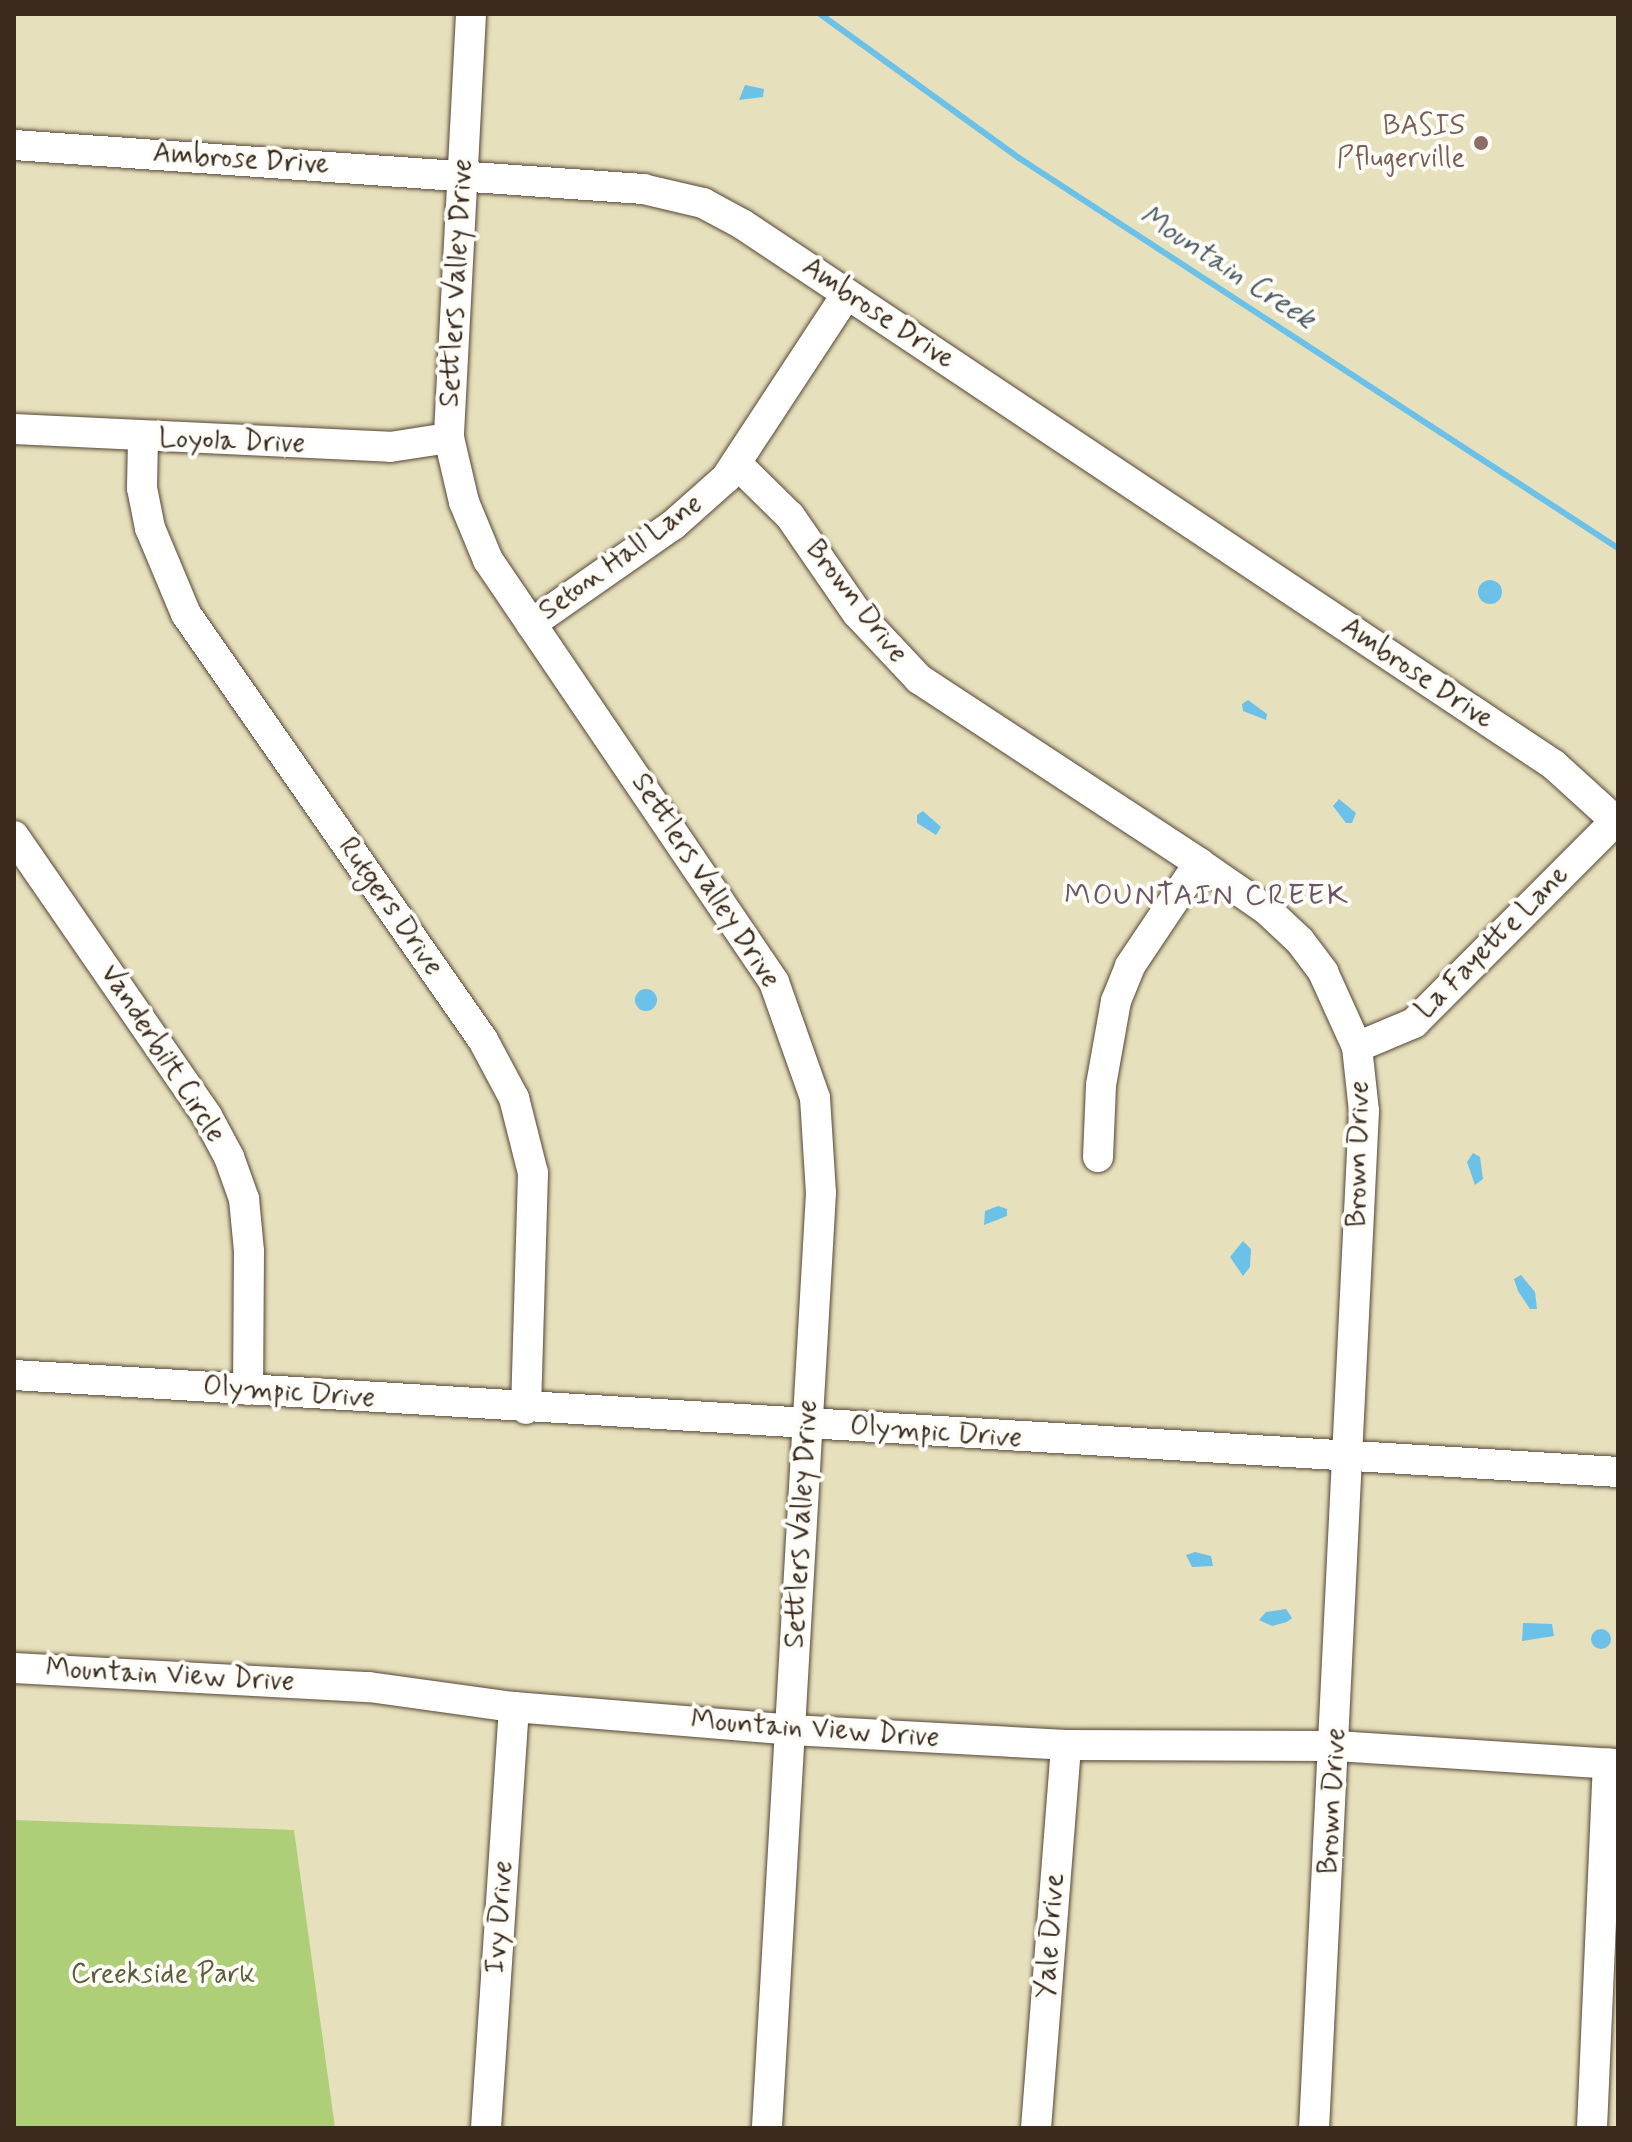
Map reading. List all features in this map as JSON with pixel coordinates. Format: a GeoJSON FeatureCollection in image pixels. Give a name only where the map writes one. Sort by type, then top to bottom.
{"type":"FeatureCollection","features":[{"type":"Feature","properties":{"kind":"street","name":"Settlers Valley Drive"},"geometry":{"type":"LineString","coordinates":[[471,14],[449,438],[464,502],[488,560],[741,926],[774,982],[800,1044],[815,1098],[821,1193],[767,2128]]}},
{"type":"Feature","properties":{"kind":"street","name":"Ambrose Drive"},"geometry":{"type":"LineString","coordinates":[[14,145],[643,189],[692,200],[742,224],[1554,765],[1617,821]]}},
{"type":"Feature","properties":{"kind":"street","name":"Seton Hall Lane"},"geometry":{"type":"LineString","coordinates":[[531,624],[673,525],[737,464],[847,294]]}},
{"type":"Feature","properties":{"kind":"street","name":"Loyola Drive"},"geometry":{"type":"LineString","coordinates":[[14,429],[143,439],[390,447],[449,438]]}},
{"type":"Feature","properties":{"kind":"street","name":"Rutgers Drive"},"geometry":{"type":"LineString","coordinates":[[143,439],[142,488],[150,528],[186,614],[483,1040],[514,1098],[533,1173],[526,1409]]}},
{"type":"Feature","properties":{"kind":"street","name":"Brown Drive"},"geometry":{"type":"LineString","coordinates":[[737,464],[790,516],[857,613],[919,679],[1199,863],[1267,910],[1300,941],[1323,972],[1357,1047],[1364,1111],[1336,1746],[1314,2128]]}},
{"type":"Feature","properties":{"kind":"street","name":"La Fayette Lane"},"geometry":{"type":"LineString","coordinates":[[1357,1047],[1414,1023],[1617,821]]}},
{"type":"Feature","properties":{"kind":"street","name":"Vanderbilt Circle"},"geometry":{"type":"LineString","coordinates":[[14,836],[207,1116],[229,1157],[244,1199],[249,1251],[248,1390]]}},
{"type":"Feature","properties":{"kind":"street"},"geometry":{"type":"LineString","coordinates":[[1098,1157],[1101,1085],[1116,1001],[1130,966],[1199,863]]}},
{"type":"Feature","properties":{"kind":"street","name":"Olympic Drive"},"geometry":{"type":"LineString","coordinates":[[14,1375],[1347,1459],[1618,1472]]}},
{"type":"Feature","properties":{"kind":"street","name":"Mountain View Drive"},"geometry":{"type":"LineString","coordinates":[[14,1668],[369,1687],[514,1707],[791,1730],[1066,1745],[1336,1746],[1613,1763]]}},
{"type":"Feature","properties":{"kind":"street","name":"Ivy Drive"},"geometry":{"type":"LineString","coordinates":[[486,2128],[514,1707]]}},
{"type":"Feature","properties":{"kind":"street","name":"Yale Drive"},"geometry":{"type":"LineString","coordinates":[[1036,2128],[1066,1745]]}},
{"type":"Feature","properties":{"kind":"street"},"geometry":{"type":"LineString","coordinates":[[1592,2128],[1606,2039],[1613,1763]]}},
{"type":"Feature","properties":{"kind":"green space","name":"Creekside Park"},"geometry":{"type":"Polygon","coordinates":[[[14,1820],[294,1830],[335,2128],[14,2128],[14,1820]]]}},
{"type":"Feature","properties":{"kind":"water"},"geometry":{"type":"Polygon","coordinates":[[[745,85],[764,89],[763,97],[739,100],[745,85]]]}},
{"type":"Feature","properties":{"kind":"water"},"geometry":{"type":"Polygon","coordinates":[[[1490,580],[1498,584],[1502,592],[1498,600],[1490,604],[1482,600],[1478,592],[1482,584],[1490,580]]]}},
{"type":"Feature","properties":{"kind":"water"},"geometry":{"type":"Polygon","coordinates":[[[1248,700],[1267,714],[1266,720],[1243,711],[1242,704],[1248,700]]]}},
{"type":"Feature","properties":{"kind":"water"},"geometry":{"type":"Polygon","coordinates":[[[1339,799],[1356,813],[1352,823],[1346,823],[1333,806],[1339,799]]]}},
{"type":"Feature","properties":{"kind":"water"},"geometry":{"type":"Polygon","coordinates":[[[923,811],[941,827],[936,835],[917,823],[917,815],[923,811]]]}},
{"type":"Feature","properties":{"kind":"water"},"geometry":{"type":"Polygon","coordinates":[[[646,989],[654,992],[657,1000],[654,1008],[646,1011],[638,1008],[635,1000],[638,992],[646,989]]]}},
{"type":"Feature","properties":{"kind":"water"},"geometry":{"type":"Polygon","coordinates":[[[1473,1153],[1480,1157],[1483,1179],[1475,1185],[1467,1162],[1473,1153]]]}},
{"type":"Feature","properties":{"kind":"water"},"geometry":{"type":"Polygon","coordinates":[[[998,1206],[1007,1209],[1007,1216],[984,1225],[985,1211],[998,1206]]]}},
{"type":"Feature","properties":{"kind":"water"},"geometry":{"type":"Polygon","coordinates":[[[1243,1241],[1251,1249],[1250,1267],[1243,1276],[1230,1257],[1243,1241]]]}},
{"type":"Feature","properties":{"kind":"water"},"geometry":{"type":"Polygon","coordinates":[[[1521,1275],[1535,1292],[1537,1309],[1530,1309],[1518,1291],[1514,1279],[1521,1275]]]}},
{"type":"Feature","properties":{"kind":"water"},"geometry":{"type":"Polygon","coordinates":[[[1195,1552],[1211,1556],[1213,1566],[1192,1567],[1186,1555],[1195,1552]]]}},
{"type":"Feature","properties":{"kind":"water"},"geometry":{"type":"Polygon","coordinates":[[[1286,1609],[1292,1618],[1287,1622],[1272,1626],[1259,1620],[1266,1612],[1286,1609]]]}},
{"type":"Feature","properties":{"kind":"water"},"geometry":{"type":"Polygon","coordinates":[[[1523,1623],[1552,1624],[1554,1636],[1522,1641],[1523,1623]]]}},
{"type":"Feature","properties":{"kind":"water"},"geometry":{"type":"Polygon","coordinates":[[[1601,1629],[1608,1632],[1611,1639],[1608,1646],[1601,1649],[1594,1646],[1591,1639],[1594,1632],[1601,1629]]]}},
{"type":"Feature","properties":{"kind":"waterway","name":"Mountain Creek"},"geometry":{"type":"LineString","coordinates":[[820,14],[1019,158],[1618,548]]}},
{"type":"Feature","properties":{"kind":"place","name":"BASIS Pflugerville"},"geometry":{"type":"Point","coordinates":[1481,143]}},
{"type":"Feature","properties":{"kind":"district","name":"MOUNTAIN CREEK"},"geometry":{"type":"Point","coordinates":[1207,896]}}]}
